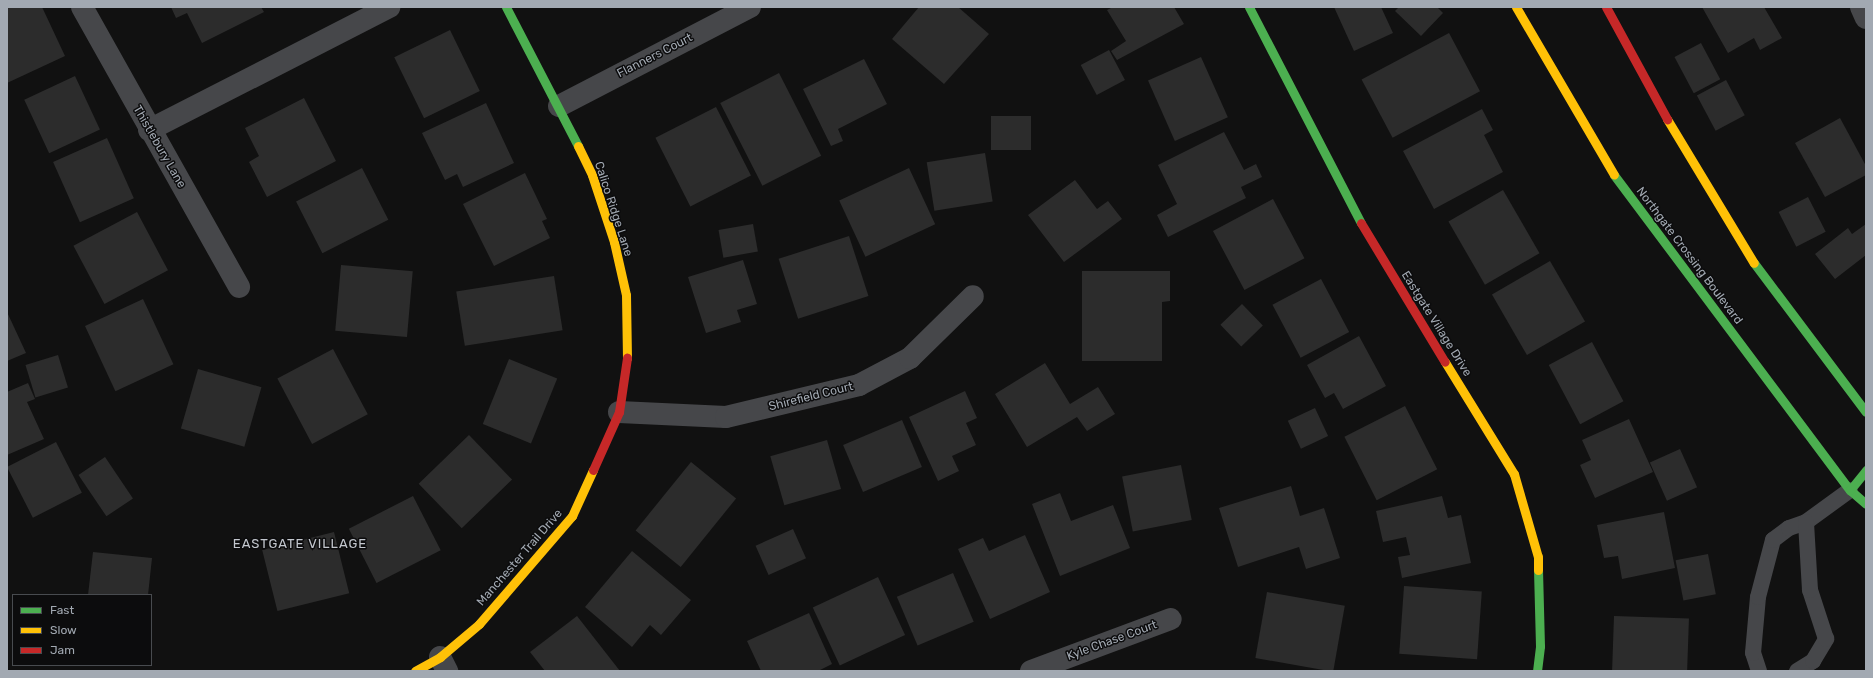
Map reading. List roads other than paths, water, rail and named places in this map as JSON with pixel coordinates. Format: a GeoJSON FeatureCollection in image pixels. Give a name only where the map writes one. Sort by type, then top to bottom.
{"type":"FeatureCollection","features":[{"type":"Feature","properties":{"kind":"street","name":"Thistlebury Lane"},"geometry":{"type":"LineString","coordinates":[[82,7],[149,130],[239,287]]}},
{"type":"Feature","properties":{"kind":"street"},"geometry":{"type":"LineString","coordinates":[[149,130],[389,7]]}},
{"type":"Feature","properties":{"kind":"street","name":"Calico Ridge Lane"},"geometry":{"type":"LineString","coordinates":[[506,7],[559,106],[592,175],[614,242],[626,295],[629,348],[619,412]]}},
{"type":"Feature","properties":{"kind":"street","name":"Flanners Court"},"geometry":{"type":"LineString","coordinates":[[559,106],[750,7]]}},
{"type":"Feature","properties":{"kind":"street","name":"Eastgate Village Drive"},"geometry":{"type":"LineString","coordinates":[[1249,7],[1371,241],[1514,474],[1538,557],[1540,646],[1537,671]]}},
{"type":"Feature","properties":{"kind":"street","name":"Northgate Crossing Boulevard"},"geometry":{"type":"LineString","coordinates":[[1516,7],[1615,177],[1850,490],[1866,504]]}},
{"type":"Feature","properties":{"kind":"street"},"geometry":{"type":"LineString","coordinates":[[1606,7],[1677,138],[1757,268],[1866,412]]}},
{"type":"Feature","properties":{"kind":"street"},"geometry":{"type":"LineString","coordinates":[[1861,7],[1866,18]]}},
{"type":"Feature","properties":{"kind":"street","name":"Shirefield Court"},"geometry":{"type":"LineString","coordinates":[[619,412],[726,417],[859,385],[910,358],[973,296]]}},
{"type":"Feature","properties":{"kind":"street","name":"Manchester Trail Drive"},"geometry":{"type":"LineString","coordinates":[[415,671],[444,664],[572,516],[619,412]]}},
{"type":"Feature","properties":{"kind":"street"},"geometry":{"type":"LineString","coordinates":[[1850,490],[1866,470]]}},
{"type":"Feature","properties":{"kind":"street","name":"Kyle Chase Court"},"geometry":{"type":"LineString","coordinates":[[1031,671],[1170,620]]}},
{"type":"Feature","properties":{"kind":"lane"},"geometry":{"type":"LineString","coordinates":[[1759,671],[1753,653],[1758,597],[1773,540],[1789,528],[1806,522],[1850,490]]}},
{"type":"Feature","properties":{"kind":"lane"},"geometry":{"type":"LineString","coordinates":[[1797,671],[1813,660],[1826,639],[1810,590],[1806,522]]}},
{"type":"Feature","properties":{"kind":"district","name":"EASTGATE VILLAGE"},"geometry":{"type":"Point","coordinates":[300,544]}}]}
